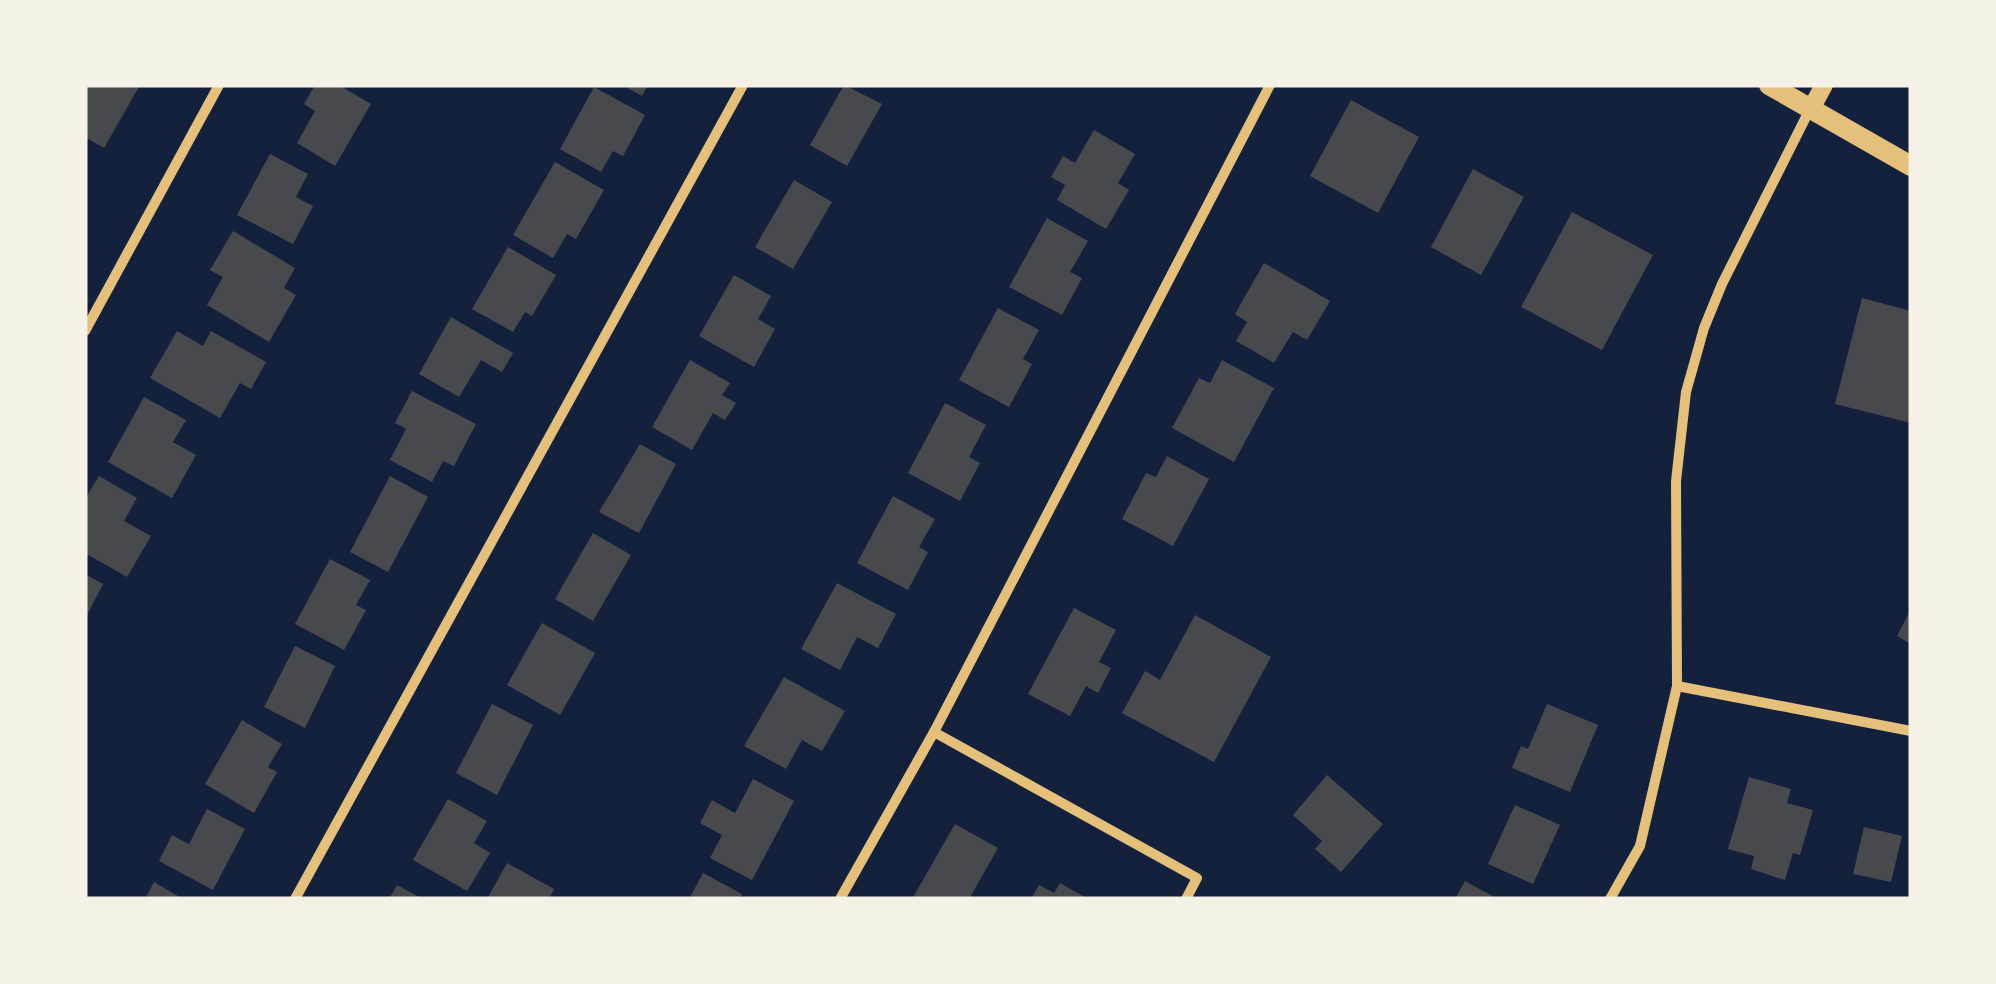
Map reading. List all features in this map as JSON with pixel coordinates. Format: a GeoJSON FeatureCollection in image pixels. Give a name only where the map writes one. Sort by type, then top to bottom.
{"type":"FeatureCollection","features":[{"type":"Feature","properties":{"kind":"main road"},"geometry":{"type":"LineString","coordinates":[[1769,85],[1911,166]]}},
{"type":"Feature","properties":{"kind":"street"},"geometry":{"type":"LineString","coordinates":[[85,331],[219,85]]}},
{"type":"Feature","properties":{"kind":"street"},"geometry":{"type":"LineString","coordinates":[[295,899],[743,85]]}},
{"type":"Feature","properties":{"kind":"street"},"geometry":{"type":"LineString","coordinates":[[840,899],[934,732],[1270,85]]}},
{"type":"Feature","properties":{"kind":"street"},"geometry":{"type":"LineString","coordinates":[[1610,899],[1640,846],[1677,686],[1676,481],[1686,392],[1704,328],[1722,284],[1824,85]]}},
{"type":"Feature","properties":{"kind":"street"},"geometry":{"type":"LineString","coordinates":[[1677,686],[1911,731]]}},
{"type":"Feature","properties":{"kind":"street"},"geometry":{"type":"LineString","coordinates":[[934,732],[1197,878],[1186,899]]}},
{"type":"Feature","properties":{"kind":"building"},"geometry":{"type":"Polygon","coordinates":[[[85,85],[140,85],[104,148],[85,137],[85,85]]]}},
{"type":"Feature","properties":{"kind":"building"},"geometry":{"type":"Polygon","coordinates":[[[315,85],[339,85],[371,104],[335,166],[297,143],[315,111],[304,104],[315,85]]]}},
{"type":"Feature","properties":{"kind":"building"},"geometry":{"type":"Polygon","coordinates":[[[622,85],[648,85],[642,96],[622,85]]]}},
{"type":"Feature","properties":{"kind":"building"},"geometry":{"type":"Polygon","coordinates":[[[844,85],[882,104],[847,166],[810,145],[844,85]]]}},
{"type":"Feature","properties":{"kind":"building"},"geometry":{"type":"Polygon","coordinates":[[[594,87],[645,115],[623,156],[613,151],[601,172],[560,149],[594,87]]]}},
{"type":"Feature","properties":{"kind":"building"},"geometry":{"type":"Polygon","coordinates":[[[1351,100],[1419,137],[1378,213],[1310,176],[1351,100]]]}},
{"type":"Feature","properties":{"kind":"building"},"geometry":{"type":"Polygon","coordinates":[[[1094,130],[1135,154],[1118,183],[1129,190],[1106,229],[1057,200],[1065,185],[1051,177],[1063,156],[1075,163],[1094,130]]]}},
{"type":"Feature","properties":{"kind":"building"},"geometry":{"type":"Polygon","coordinates":[[[270,154],[308,174],[296,197],[313,206],[293,244],[237,215],[270,154]]]}},
{"type":"Feature","properties":{"kind":"building"},"geometry":{"type":"Polygon","coordinates":[[[555,162],[604,190],[576,239],[567,234],[553,258],[513,235],[555,162]]]}},
{"type":"Feature","properties":{"kind":"building"},"geometry":{"type":"Polygon","coordinates":[[[1473,169],[1524,197],[1481,275],[1431,247],[1473,169]]]}},
{"type":"Feature","properties":{"kind":"building"},"geometry":{"type":"Polygon","coordinates":[[[794,180],[832,202],[793,269],[755,247],[794,180]]]}},
{"type":"Feature","properties":{"kind":"building"},"geometry":{"type":"Polygon","coordinates":[[[1572,212],[1653,255],[1602,350],[1521,307],[1572,212]]]}},
{"type":"Feature","properties":{"kind":"building"},"geometry":{"type":"Polygon","coordinates":[[[1047,218],[1088,241],[1070,272],[1082,278],[1062,315],[1009,287],[1047,218]]]}},
{"type":"Feature","properties":{"kind":"building"},"geometry":{"type":"Polygon","coordinates":[[[233,231],[295,268],[284,288],[296,295],[269,342],[207,305],[223,277],[210,270],[233,231]]]}},
{"type":"Feature","properties":{"kind":"building"},"geometry":{"type":"Polygon","coordinates":[[[508,247],[556,275],[532,316],[525,312],[513,332],[472,309],[508,247]]]}},
{"type":"Feature","properties":{"kind":"building"},"geometry":{"type":"Polygon","coordinates":[[[1264,263],[1330,301],[1307,340],[1293,332],[1274,363],[1236,341],[1247,322],[1235,314],[1264,263]]]}},
{"type":"Feature","properties":{"kind":"building"},"geometry":{"type":"Polygon","coordinates":[[[734,275],[771,296],[758,319],[775,329],[754,367],[699,336],[734,275]]]}},
{"type":"Feature","properties":{"kind":"building"},"geometry":{"type":"Polygon","coordinates":[[[1862,298],[1911,311],[1911,423],[1835,404],[1862,298]]]}},
{"type":"Feature","properties":{"kind":"building"},"geometry":{"type":"Polygon","coordinates":[[[998,308],[1039,330],[1023,359],[1032,364],[1009,407],[959,380],[998,308]]]}},
{"type":"Feature","properties":{"kind":"building"},"geometry":{"type":"Polygon","coordinates":[[[451,317],[513,353],[502,372],[481,360],[459,397],[419,374],[451,317]]]}},
{"type":"Feature","properties":{"kind":"building"},"geometry":{"type":"Polygon","coordinates":[[[177,331],[203,346],[211,331],[266,362],[251,389],[240,383],[220,418],[150,378],[177,331]]]}},
{"type":"Feature","properties":{"kind":"building"},"geometry":{"type":"Polygon","coordinates":[[[690,360],[730,383],[722,395],[736,403],[725,420],[713,413],[692,450],[652,427],[690,360]]]}},
{"type":"Feature","properties":{"kind":"building"},"geometry":{"type":"Polygon","coordinates":[[[1222,360],[1274,388],[1234,462],[1172,428],[1199,378],[1210,383],[1222,360]]]}},
{"type":"Feature","properties":{"kind":"building"},"geometry":{"type":"Polygon","coordinates":[[[412,391],[476,424],[454,466],[443,461],[432,482],[390,460],[406,429],[395,423],[412,391]]]}},
{"type":"Feature","properties":{"kind":"building"},"geometry":{"type":"Polygon","coordinates":[[[144,397],[186,420],[173,442],[196,455],[172,498],[108,462],[144,397]]]}},
{"type":"Feature","properties":{"kind":"building"},"geometry":{"type":"Polygon","coordinates":[[[945,403],[986,425],[969,457],[980,463],[960,501],[908,473],[945,403]]]}},
{"type":"Feature","properties":{"kind":"building"},"geometry":{"type":"Polygon","coordinates":[[[640,444],[676,464],[639,533],[599,512],[640,444]]]}},
{"type":"Feature","properties":{"kind":"building"},"geometry":{"type":"Polygon","coordinates":[[[1167,456],[1209,479],[1173,546],[1122,519],[1146,473],[1156,477],[1167,456]]]}},
{"type":"Feature","properties":{"kind":"building"},"geometry":{"type":"Polygon","coordinates":[[[99,476],[137,498],[124,521],[151,536],[127,577],[85,553],[85,499],[99,476]]]}},
{"type":"Feature","properties":{"kind":"building"},"geometry":{"type":"Polygon","coordinates":[[[390,476],[428,497],[388,572],[350,552],[390,476]]]}},
{"type":"Feature","properties":{"kind":"building"},"geometry":{"type":"Polygon","coordinates":[[[893,496],[935,519],[919,547],[928,552],[908,590],[857,563],[893,496]]]}},
{"type":"Feature","properties":{"kind":"building"},"geometry":{"type":"Polygon","coordinates":[[[593,533],[631,555],[593,621],[555,599],[593,533]]]}},
{"type":"Feature","properties":{"kind":"building"},"geometry":{"type":"Polygon","coordinates":[[[330,559],[370,580],[356,605],[366,610],[344,650],[295,624],[330,559]]]}},
{"type":"Feature","properties":{"kind":"building"},"geometry":{"type":"Polygon","coordinates":[[[85,574],[103,584],[85,619],[85,574]]]}},
{"type":"Feature","properties":{"kind":"building"},"geometry":{"type":"Polygon","coordinates":[[[837,583],[896,614],[878,648],[857,637],[840,670],[801,649],[837,583]]]}},
{"type":"Feature","properties":{"kind":"building"},"geometry":{"type":"Polygon","coordinates":[[[1074,608],[1116,630],[1099,662],[1111,668],[1098,693],[1086,686],[1070,716],[1028,694],[1074,608]]]}},
{"type":"Feature","properties":{"kind":"building"},"geometry":{"type":"Polygon","coordinates":[[[1911,609],[1911,644],[1897,636],[1911,609]]]}},
{"type":"Feature","properties":{"kind":"building"},"geometry":{"type":"Polygon","coordinates":[[[1195,615],[1271,657],[1214,762],[1122,713],[1145,671],[1160,680],[1195,615]]]}},
{"type":"Feature","properties":{"kind":"building"},"geometry":{"type":"Polygon","coordinates":[[[542,623],[595,653],[560,715],[507,685],[542,623]]]}},
{"type":"Feature","properties":{"kind":"building"},"geometry":{"type":"Polygon","coordinates":[[[295,646],[335,666],[305,728],[264,707],[295,646]]]}},
{"type":"Feature","properties":{"kind":"building"},"geometry":{"type":"Polygon","coordinates":[[[784,677],[845,711],[822,751],[802,740],[786,769],[744,746],[784,677]]]}},
{"type":"Feature","properties":{"kind":"building"},"geometry":{"type":"Polygon","coordinates":[[[492,704],[533,725],[497,795],[456,773],[492,704]]]}},
{"type":"Feature","properties":{"kind":"building"},"geometry":{"type":"Polygon","coordinates":[[[1547,704],[1598,725],[1570,792],[1512,768],[1521,746],[1528,749],[1547,704]]]}},
{"type":"Feature","properties":{"kind":"building"},"geometry":{"type":"Polygon","coordinates":[[[242,720],[282,744],[268,767],[277,772],[254,813],[205,784],[242,720]]]}},
{"type":"Feature","properties":{"kind":"building"},"geometry":{"type":"Polygon","coordinates":[[[1327,775],[1383,824],[1341,872],[1315,849],[1322,841],[1293,815],[1327,775]]]}},
{"type":"Feature","properties":{"kind":"building"},"geometry":{"type":"Polygon","coordinates":[[[1749,777],[1791,789],[1787,803],[1813,810],[1800,855],[1793,853],[1785,880],[1751,869],[1754,856],[1728,849],[1749,777]]]}},
{"type":"Feature","properties":{"kind":"building"},"geometry":{"type":"Polygon","coordinates":[[[753,779],[794,801],[752,880],[710,858],[722,835],[700,823],[712,800],[735,813],[753,779]]]}},
{"type":"Feature","properties":{"kind":"building"},"geometry":{"type":"Polygon","coordinates":[[[448,799],[487,821],[474,843],[490,853],[467,891],[413,860],[448,799]]]}},
{"type":"Feature","properties":{"kind":"building"},"geometry":{"type":"Polygon","coordinates":[[[1515,805],[1560,825],[1533,884],[1488,864],[1515,805]]]}},
{"type":"Feature","properties":{"kind":"building"},"geometry":{"type":"Polygon","coordinates":[[[207,809],[245,829],[213,890],[159,861],[172,835],[189,844],[207,809]]]}},
{"type":"Feature","properties":{"kind":"building"},"geometry":{"type":"Polygon","coordinates":[[[955,824],[998,848],[969,899],[912,899],[955,824]]]}},
{"type":"Feature","properties":{"kind":"building"},"geometry":{"type":"Polygon","coordinates":[[[1864,827],[1902,836],[1891,882],[1853,874],[1864,827]]]}},
{"type":"Feature","properties":{"kind":"building"},"geometry":{"type":"Polygon","coordinates":[[[507,863],[554,889],[549,899],[487,899],[507,863]]]}},
{"type":"Feature","properties":{"kind":"building"},"geometry":{"type":"Polygon","coordinates":[[[703,873],[742,894],[740,899],[689,899],[703,873]]]}},
{"type":"Feature","properties":{"kind":"building"},"geometry":{"type":"Polygon","coordinates":[[[1465,881],[1498,899],[1455,899],[1465,881]]]}},
{"type":"Feature","properties":{"kind":"building"},"geometry":{"type":"Polygon","coordinates":[[[154,882],[183,899],[145,899],[154,882]]]}},
{"type":"Feature","properties":{"kind":"building"},"geometry":{"type":"Polygon","coordinates":[[[1060,883],[1088,899],[1031,899],[1039,885],[1054,893],[1060,883]]]}},
{"type":"Feature","properties":{"kind":"building"},"geometry":{"type":"Polygon","coordinates":[[[397,885],[423,899],[389,899],[397,885]]]}}]}
